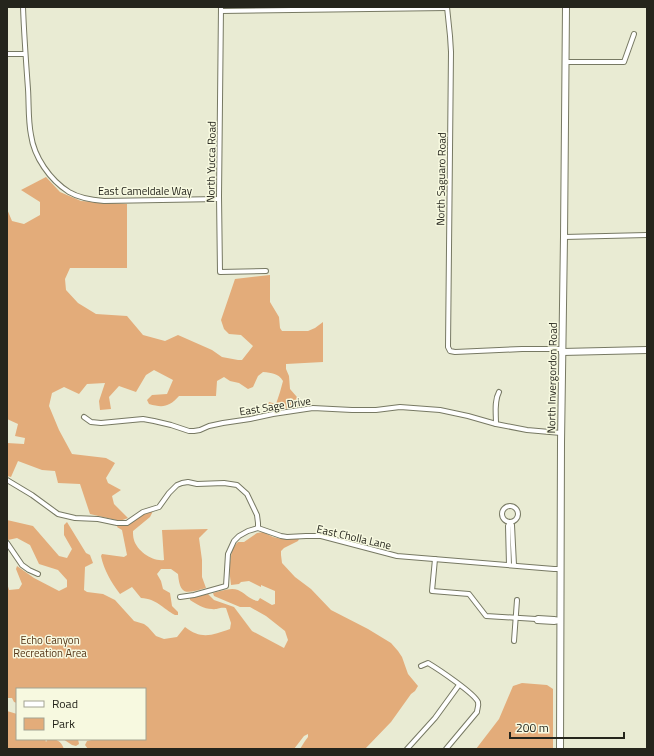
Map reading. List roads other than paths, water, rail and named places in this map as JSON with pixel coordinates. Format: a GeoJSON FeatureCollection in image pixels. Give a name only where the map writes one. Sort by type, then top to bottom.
{"type":"FeatureCollection","features":[{"type":"Feature","properties":{"kind":"street","name":"East Cameldale Way"},"geometry":{"type":"LineString","coordinates":[[23,7],[31,136],[35,151],[44,167],[55,181],[69,192],[86,199],[104,201],[219,199]]}},
{"type":"Feature","properties":{"kind":"street","name":"North Invergordon Road"},"geometry":{"type":"LineString","coordinates":[[560,749],[561,433],[566,7]]}},
{"type":"Feature","properties":{"kind":"street"},"geometry":{"type":"LineString","coordinates":[[221,9],[447,8]]}},
{"type":"Feature","properties":{"kind":"street","name":"North Saguaro Road"},"geometry":{"type":"LineString","coordinates":[[447,8],[451,44],[448,347],[450,351],[455,352],[522,349],[562,351]]}},
{"type":"Feature","properties":{"kind":"street","name":"North Yucca Road"},"geometry":{"type":"LineString","coordinates":[[221,9],[219,199],[220,272],[266,271]]}},
{"type":"Feature","properties":{"kind":"street"},"geometry":{"type":"LineString","coordinates":[[565,62],[624,62],[634,34]]}},
{"type":"Feature","properties":{"kind":"street"},"geometry":{"type":"LineString","coordinates":[[7,54],[25,54]]}},
{"type":"Feature","properties":{"kind":"street"},"geometry":{"type":"LineString","coordinates":[[564,237],[647,236]]}},
{"type":"Feature","properties":{"kind":"street"},"geometry":{"type":"LineString","coordinates":[[562,351],[647,350]]}},
{"type":"Feature","properties":{"kind":"street"},"geometry":{"type":"LineString","coordinates":[[496,424],[496,401],[499,392]]}},
{"type":"Feature","properties":{"kind":"street","name":"East Sage Drive"},"geometry":{"type":"LineString","coordinates":[[84,417],[91,422],[101,423],[143,420],[154,421],[171,425],[189,432],[200,430],[209,426],[313,408],[376,410],[400,407],[448,411],[496,424],[527,430],[561,433]]}},
{"type":"Feature","properties":{"kind":"street"},"geometry":{"type":"LineString","coordinates":[[7,480],[32,495],[58,514],[76,518],[98,519],[117,523],[127,523],[143,512],[159,507],[177,485],[182,483],[188,482],[197,484],[224,482],[237,485],[247,494],[257,515],[258,528],[248,531],[234,541],[228,554],[226,586],[180,597]]}},
{"type":"Feature","properties":{"kind":"street"},"geometry":{"type":"LineString","coordinates":[[510,522],[512,525],[512,565]]}},
{"type":"Feature","properties":{"kind":"street","name":"East Cholla Lane"},"geometry":{"type":"LineString","coordinates":[[258,528],[281,536],[321,536],[397,556],[554,569],[560,568]]}},
{"type":"Feature","properties":{"kind":"street"},"geometry":{"type":"LineString","coordinates":[[7,543],[22,565],[28,570],[38,574]]}},
{"type":"Feature","properties":{"kind":"street"},"geometry":{"type":"LineString","coordinates":[[435,559],[432,591],[468,594],[486,616],[536,619],[537,621],[552,622],[560,620]]}},
{"type":"Feature","properties":{"kind":"street"},"geometry":{"type":"LineString","coordinates":[[514,641],[517,600]]}},
{"type":"Feature","properties":{"kind":"street"},"geometry":{"type":"LineString","coordinates":[[421,666],[428,662],[459,684],[477,701],[477,712],[446,749]]}},
{"type":"Feature","properties":{"kind":"street"},"geometry":{"type":"LineString","coordinates":[[407,749],[435,718],[459,684]]}},
{"type":"Feature","properties":{"kind":"park label","name":"Echo Canyon Recreation Area"},"geometry":{"type":"Point","coordinates":[50,646]}}]}
